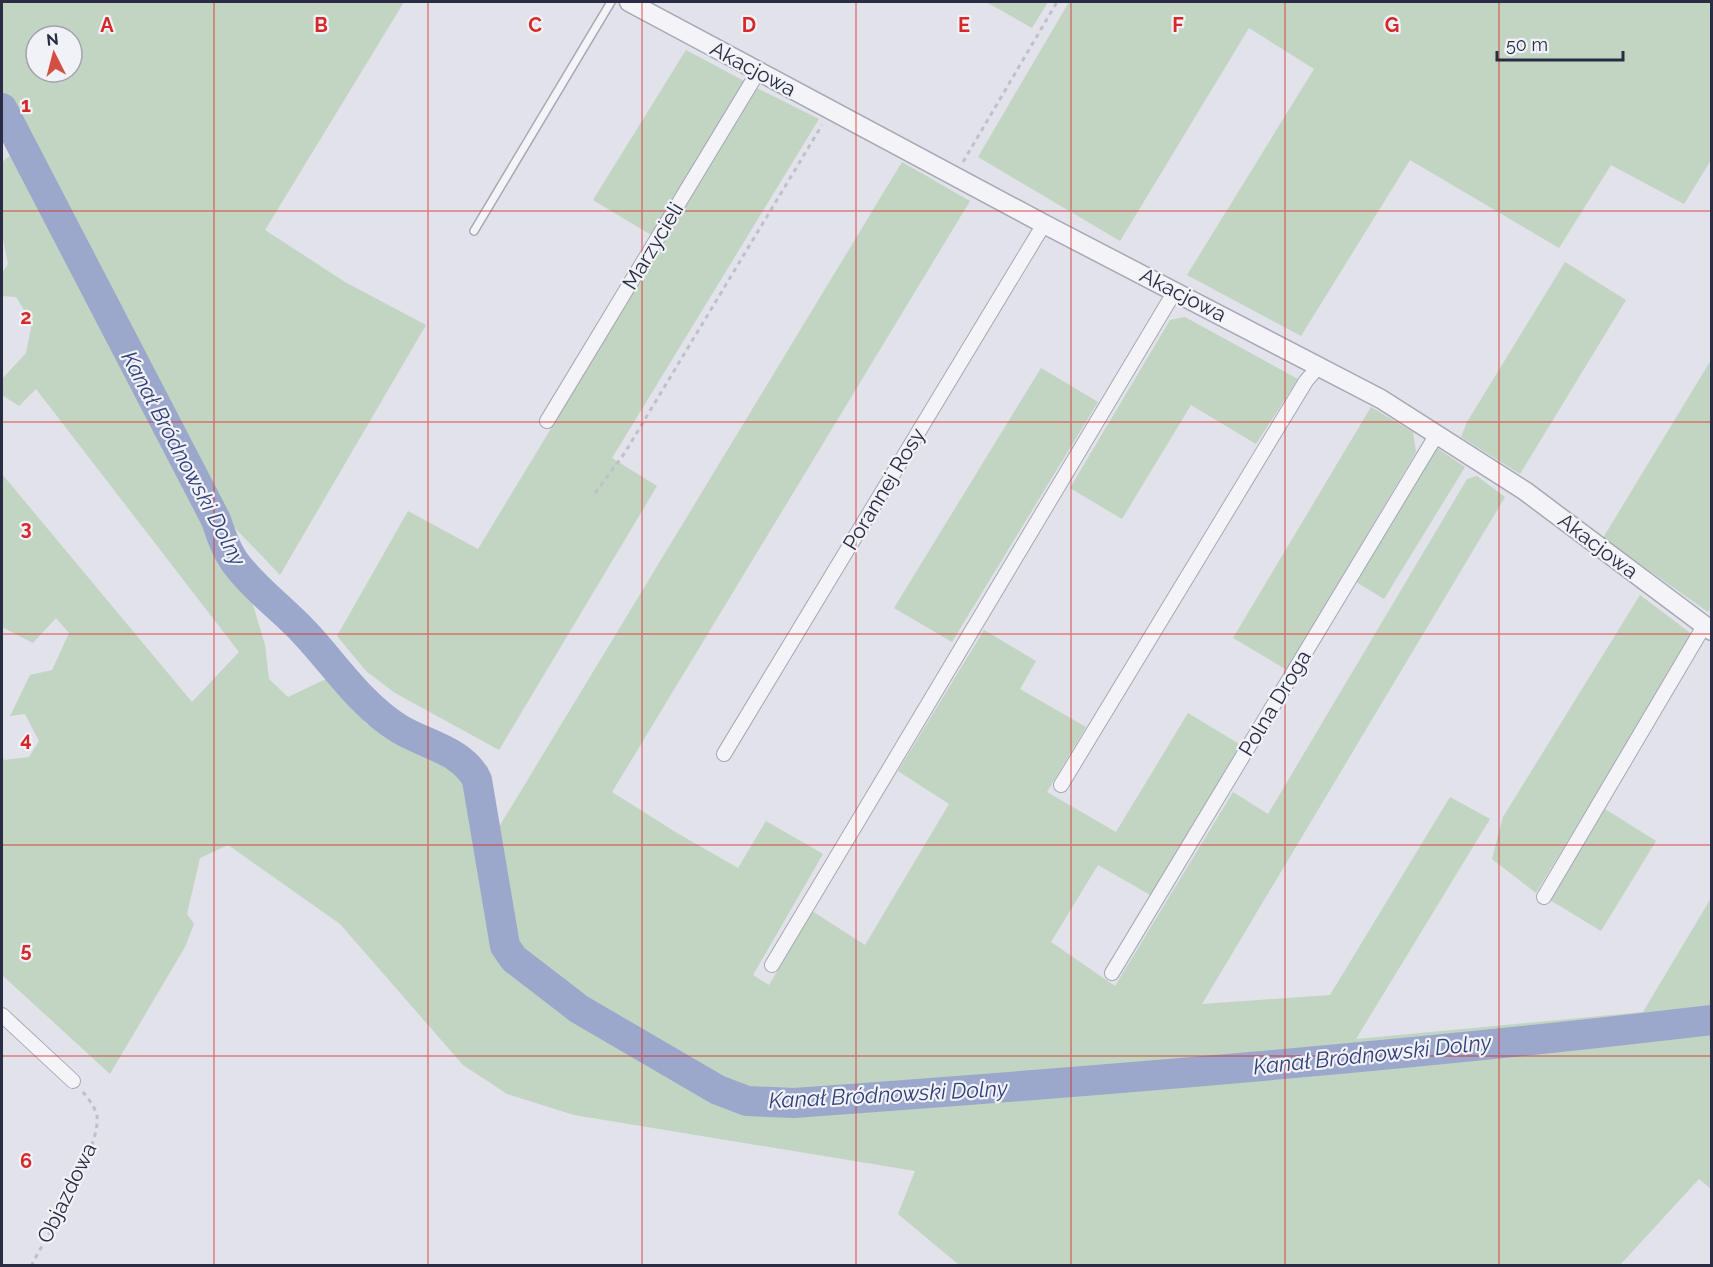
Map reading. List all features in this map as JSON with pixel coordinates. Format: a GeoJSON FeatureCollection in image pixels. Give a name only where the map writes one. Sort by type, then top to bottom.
{"type":"FeatureCollection","features":[{"type":"Feature","properties":{"kind":"street","name":"Akacjowa"},"geometry":{"type":"LineString","coordinates":[[629,2],[1044,224],[1319,366],[1437,434],[1525,491],[1708,628]]}},
{"type":"Feature","properties":{"kind":"street","name":"Marzycieli"},"geometry":{"type":"LineString","coordinates":[[547,421],[758,72]]}},
{"type":"Feature","properties":{"kind":"street","name":"Porannej Rosy"},"geometry":{"type":"LineString","coordinates":[[724,754],[1044,224]]}},
{"type":"Feature","properties":{"kind":"street"},"geometry":{"type":"LineString","coordinates":[[772,965],[1175,291]]}},
{"type":"Feature","properties":{"kind":"street"},"geometry":{"type":"LineString","coordinates":[[1061,785],[1306,381],[1319,366]]}},
{"type":"Feature","properties":{"kind":"street","name":"Polna Droga"},"geometry":{"type":"LineString","coordinates":[[1112,973],[1437,434]]}},
{"type":"Feature","properties":{"kind":"street"},"geometry":{"type":"LineString","coordinates":[[1544,897],[1708,628]]}},
{"type":"Feature","properties":{"kind":"street"},"geometry":{"type":"LineString","coordinates":[[2,1015],[73,1081]]}},
{"type":"Feature","properties":{"kind":"lane"},"geometry":{"type":"LineString","coordinates":[[474,231],[611,2]]}},
{"type":"Feature","properties":{"kind":"path"},"geometry":{"type":"LineString","coordinates":[[955,177],[1057,2]]}},
{"type":"Feature","properties":{"kind":"path"},"geometry":{"type":"LineString","coordinates":[[595,493],[624,454],[830,110]]}},
{"type":"Feature","properties":{"kind":"path","name":"Objazdowa"},"geometry":{"type":"LineString","coordinates":[[31,1266],[88,1157],[96,1130],[97,1114],[88,1097],[73,1081]]}},
{"type":"Feature","properties":{"kind":"green space"},"geometry":{"type":"Polygon","coordinates":[[[2,2],[404,2],[265,230],[345,282],[426,325],[280,575],[235,528],[217,494],[198,513],[249,591],[265,645],[269,679],[288,697],[326,679],[367,724],[466,779],[487,765],[499,827],[902,162],[970,201],[612,792],[738,868],[766,821],[823,854],[753,975],[769,985],[812,911],[865,945],[949,804],[898,771],[984,630],[1036,661],[1020,689],[1086,727],[1047,792],[1116,832],[1188,713],[1241,745],[1152,896],[1098,865],[1051,942],[1115,986],[1233,792],[1268,814],[1467,479],[1477,476],[1505,497],[1202,1004],[1330,995],[1450,797],[1490,819],[1356,1039],[1643,1012],[1711,898],[1711,1189],[1699,1179],[1620,1265],[959,1265],[898,1214],[915,1171],[574,1115],[507,1094],[463,1065],[340,924],[228,845],[200,858],[187,914],[194,924],[185,947],[110,1074],[2,975],[2,753],[4,760],[29,757],[39,741],[25,714],[10,716],[30,675],[52,670],[69,633],[56,618],[33,643],[2,627],[2,474],[192,702],[239,652],[36,389],[19,406],[2,395],[2,379],[26,353],[32,323],[16,297],[2,296],[2,273],[8,264],[2,234],[2,162],[12,154],[2,133],[2,2]]]}},
{"type":"Feature","properties":{"kind":"green space"},"geometry":{"type":"Polygon","coordinates":[[[986,2],[1048,2],[1032,28],[986,2]]]}},
{"type":"Feature","properties":{"kind":"green space"},"geometry":{"type":"Polygon","coordinates":[[[1069,2],[1711,2],[1711,160],[1684,204],[1611,165],[1559,248],[1410,160],[1301,336],[1187,275],[1314,69],[1249,28],[1120,241],[978,157],[1069,2]]]}},
{"type":"Feature","properties":{"kind":"green space"},"geometry":{"type":"Polygon","coordinates":[[[686,50],[746,82],[653,236],[593,200],[686,50]]]}},
{"type":"Feature","properties":{"kind":"green space"},"geometry":{"type":"Polygon","coordinates":[[[757,88],[819,119],[612,458],[657,486],[499,750],[395,693],[366,671],[337,636],[408,511],[478,549],[757,88]]]}},
{"type":"Feature","properties":{"kind":"green space"},"geometry":{"type":"Polygon","coordinates":[[[1565,262],[1626,300],[1520,474],[1461,437],[1467,422],[1565,262]]]}},
{"type":"Feature","properties":{"kind":"green space"},"geometry":{"type":"Polygon","coordinates":[[[1185,317],[1298,379],[1256,444],[1191,405],[1122,519],[1070,488],[1170,320],[1185,317]]]}},
{"type":"Feature","properties":{"kind":"green space"},"geometry":{"type":"Polygon","coordinates":[[[1711,360],[1712,605],[1708,612],[1603,538],[1711,360]]]}},
{"type":"Feature","properties":{"kind":"green space"},"geometry":{"type":"Polygon","coordinates":[[[1041,368],[1098,402],[952,642],[894,608],[1041,368]]]}},
{"type":"Feature","properties":{"kind":"green space"},"geometry":{"type":"Polygon","coordinates":[[[1371,407],[1413,432],[1416,452],[1287,670],[1233,638],[1371,407]]]}},
{"type":"Feature","properties":{"kind":"green space"},"geometry":{"type":"Polygon","coordinates":[[[1437,448],[1465,467],[1384,599],[1356,582],[1437,448]]]}},
{"type":"Feature","properties":{"kind":"green space"},"geometry":{"type":"Polygon","coordinates":[[[1640,595],[1693,635],[1536,893],[1492,859],[1503,817],[1640,595]]]}},
{"type":"Feature","properties":{"kind":"green space"},"geometry":{"type":"Polygon","coordinates":[[[1605,809],[1656,841],[1601,931],[1550,900],[1605,809]]]}},
{"type":"Feature","properties":{"kind":"waterway","name":"Kanał Bródnowski Dolny"},"geometry":{"type":"LineString","coordinates":[[2,108],[216,520],[234,561],[250,580],[305,633],[372,708],[398,728],[442,749],[462,761],[471,770],[477,780],[505,946],[514,959],[579,1009],[718,1090],[747,1101],[794,1103],[1253,1067],[1712,1020]]}}]}
